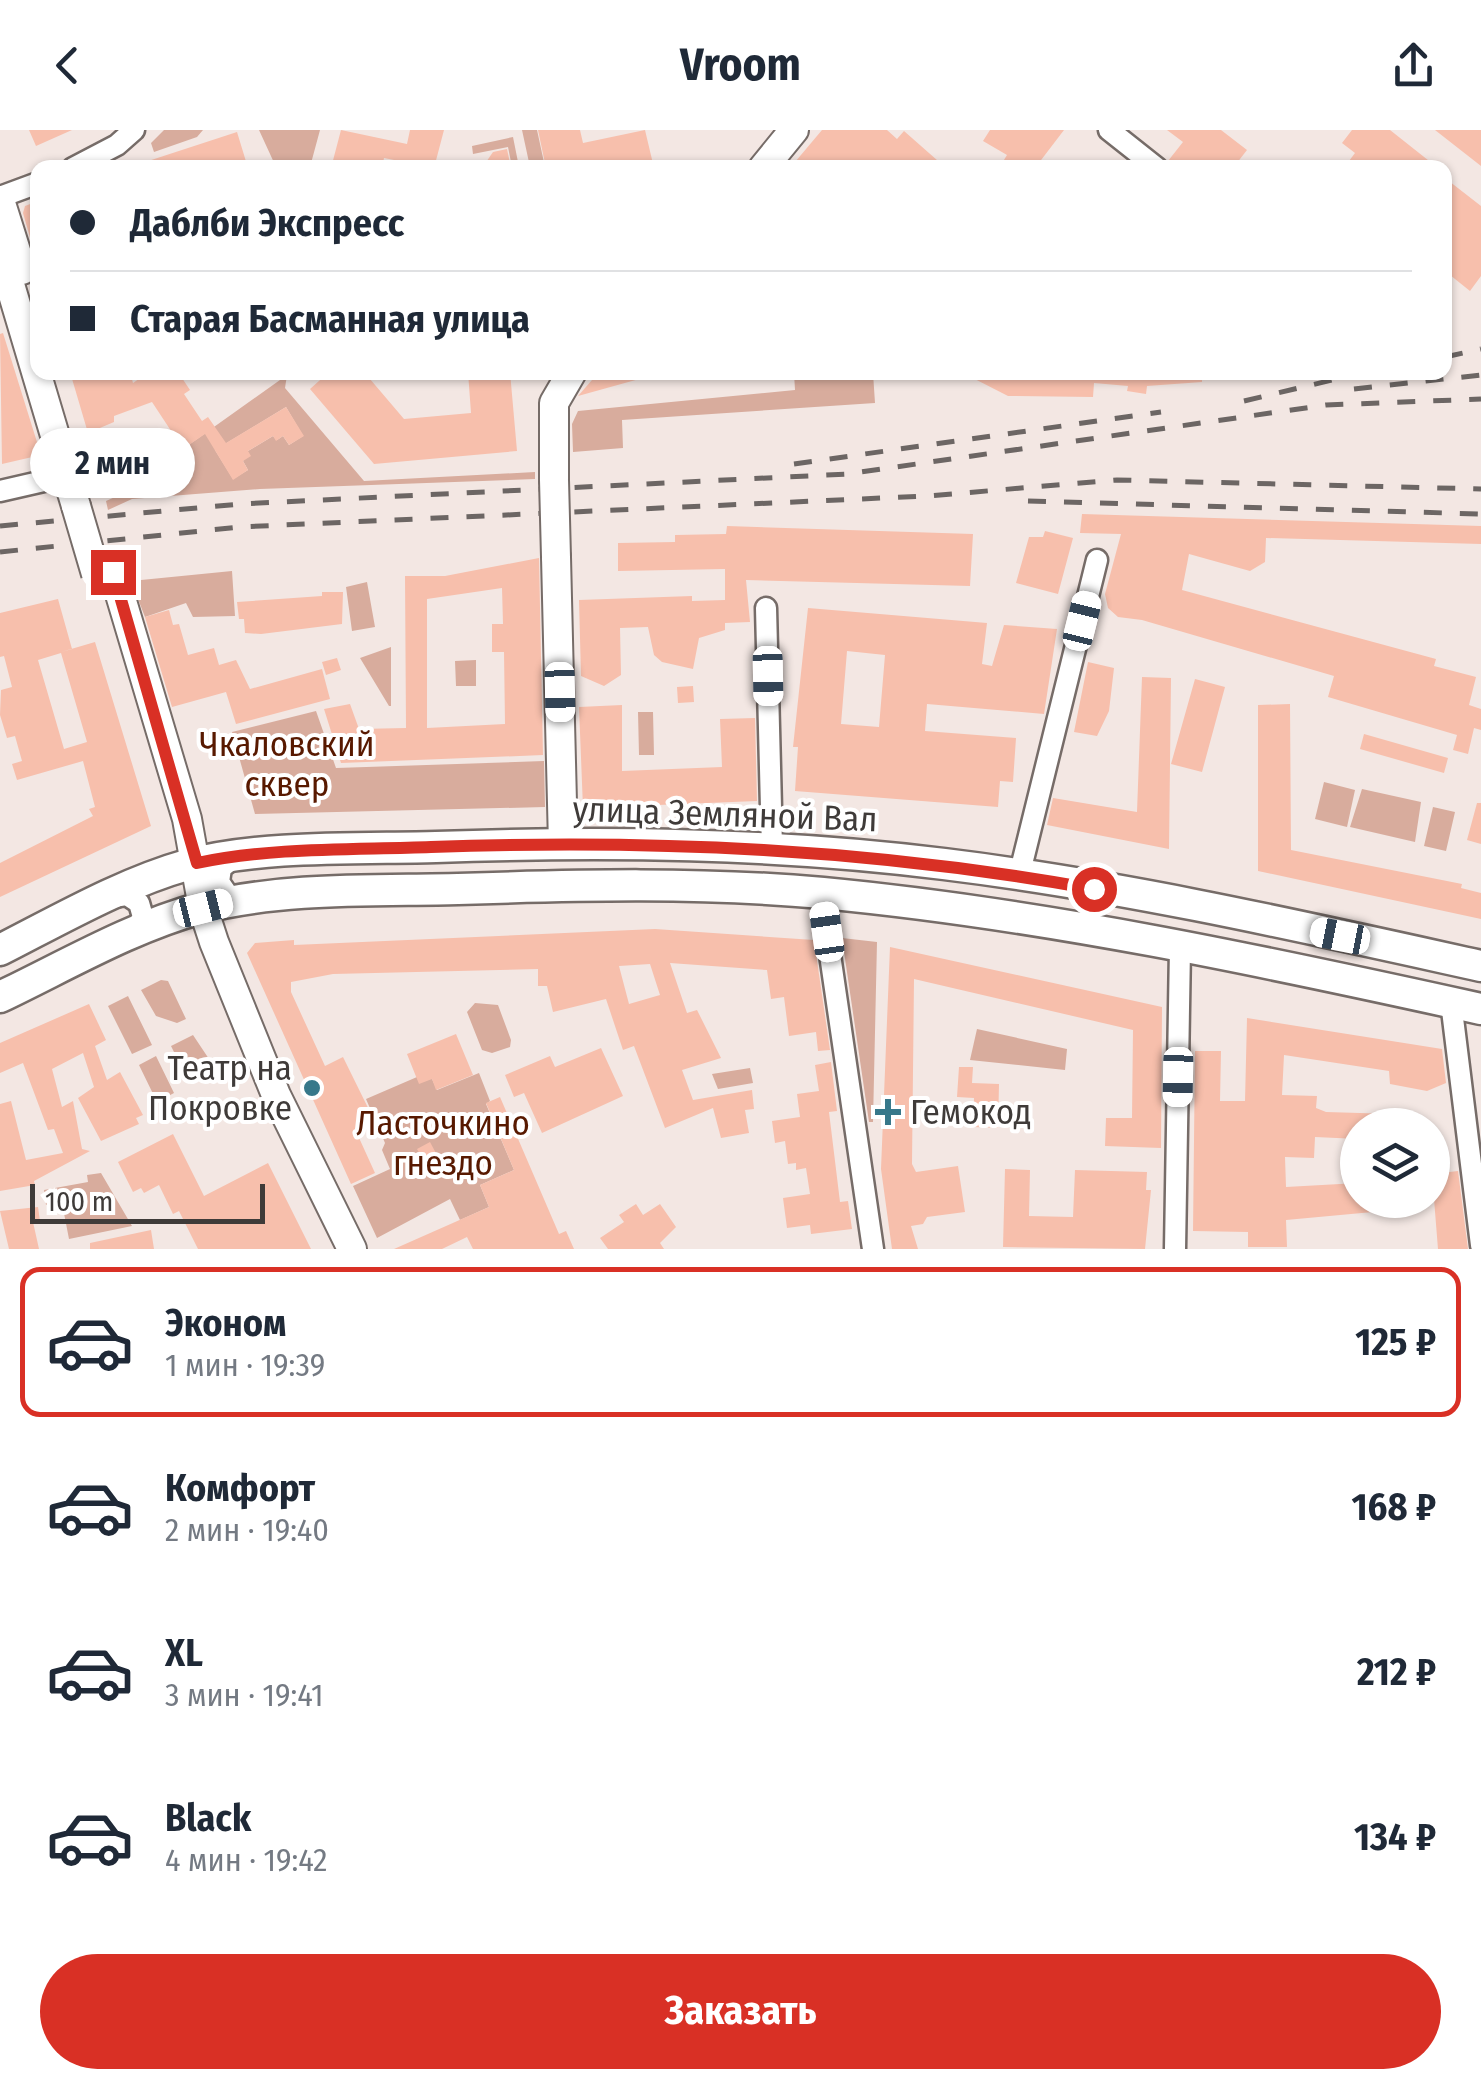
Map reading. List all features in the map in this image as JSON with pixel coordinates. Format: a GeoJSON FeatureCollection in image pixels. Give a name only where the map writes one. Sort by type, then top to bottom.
{"type":"FeatureCollection","features":[{"type":"Feature","properties":{"kind":"main road"},"geometry":{"type":"LineString","coordinates":[[770,160],[794,130]]}},
{"type":"Feature","properties":{"kind":"main road"},"geometry":{"type":"LineString","coordinates":[[0,198],[30,295]]}},
{"type":"Feature","properties":{"kind":"main road"},"geometry":{"type":"LineString","coordinates":[[0,251],[30,340]]}},
{"type":"Feature","properties":{"kind":"main road"},"geometry":{"type":"LineString","coordinates":[[43,380],[75,474],[203,908],[276,1095],[352,1249]]}},
{"type":"Feature","properties":{"kind":"main road"},"geometry":{"type":"LineString","coordinates":[[56,380],[75,474]]}},
{"type":"Feature","properties":{"kind":"main road"},"geometry":{"type":"LineString","coordinates":[[563,844],[554,403],[567,380]]}},
{"type":"Feature","properties":{"kind":"main road","name":"улица Земляной Вал"},"geometry":{"type":"LineString","coordinates":[[0,950],[192,864],[237,857],[563,844],[772,848],[1019,876],[1244,916],[1481,966]]}},
{"type":"Feature","properties":{"kind":"main road","name":"улица Земляной Вал"},"geometry":{"type":"LineString","coordinates":[[0,997],[131,935],[203,908],[244,900],[585,885],[821,893],[935,906],[1180,948],[1466,1006]]}},
{"type":"Feature","properties":{"kind":"street"},"geometry":{"type":"LineString","coordinates":[[88,160],[117,145],[134,130]]}},
{"type":"Feature","properties":{"kind":"street"},"geometry":{"type":"LineString","coordinates":[[1109,130],[1147,160]]}},
{"type":"Feature","properties":{"kind":"street"},"geometry":{"type":"LineString","coordinates":[[0,198],[30,186]]}},
{"type":"Feature","properties":{"kind":"street"},"geometry":{"type":"LineString","coordinates":[[0,491],[75,474]]}},
{"type":"Feature","properties":{"kind":"street"},"geometry":{"type":"LineString","coordinates":[[1019,876],[1098,560]]}},
{"type":"Feature","properties":{"kind":"street"},"geometry":{"type":"LineString","coordinates":[[766,608],[772,848]]}},
{"type":"Feature","properties":{"kind":"street"},"geometry":{"type":"LineString","coordinates":[[237,857],[221,868],[219,882],[230,898],[244,900]]}},
{"type":"Feature","properties":{"kind":"street"},"geometry":{"type":"LineString","coordinates":[[821,893],[873,1249]]}},
{"type":"Feature","properties":{"kind":"street"},"geometry":{"type":"LineString","coordinates":[[112,897],[127,895],[139,903],[141,924],[131,935]]}},
{"type":"Feature","properties":{"kind":"street"},"geometry":{"type":"LineString","coordinates":[[1175,1249],[1180,948]]}},
{"type":"Feature","properties":{"kind":"street"},"geometry":{"type":"LineString","coordinates":[[1466,1006],[1481,1245]]}},
{"type":"Feature","properties":{"kind":"green space"},"geometry":{"type":"Polygon","coordinates":[[[164,130],[203,130],[197,137],[154,152],[151,143],[164,130]]]}},
{"type":"Feature","properties":{"kind":"green space"},"geometry":{"type":"Polygon","coordinates":[[[259,130],[320,130],[312,160],[273,160],[259,130]]]}},
{"type":"Feature","properties":{"kind":"green space"},"geometry":{"type":"Polygon","coordinates":[[[522,130],[537,130],[543,160],[528,160],[522,130]]]}},
{"type":"Feature","properties":{"kind":"green space"},"geometry":{"type":"Polygon","coordinates":[[[513,137],[518,160],[511,160],[508,147],[473,154],[472,146],[513,137]]]}},
{"type":"Feature","properties":{"kind":"green space"},"geometry":{"type":"Polygon","coordinates":[[[280,380],[286,380],[285,388],[364,481],[535,472],[535,479],[260,489],[132,499],[108,510],[106,501],[126,492],[123,478],[183,449],[280,380]],[[286,407],[215,450],[233,479],[248,470],[243,461],[248,451],[273,436],[277,440],[283,436],[289,445],[303,436],[286,407]]]}},
{"type":"Feature","properties":{"kind":"green space"},"geometry":{"type":"Polygon","coordinates":[[[794,380],[873,380],[875,403],[622,420],[623,448],[573,452],[572,424],[578,411],[795,390],[794,380]]]}},
{"type":"Feature","properties":{"kind":"green space"},"geometry":{"type":"Polygon","coordinates":[[[232,571],[235,616],[193,617],[186,603],[145,617],[131,581],[232,571]]]}},
{"type":"Feature","properties":{"kind":"green space"},"geometry":{"type":"Polygon","coordinates":[[[367,582],[375,627],[352,631],[346,587],[367,582]]]}},
{"type":"Feature","properties":{"kind":"green space"},"geometry":{"type":"Polygon","coordinates":[[[391,647],[391,706],[389,706],[360,658],[391,647]]]}},
{"type":"Feature","properties":{"kind":"green space"},"geometry":{"type":"Polygon","coordinates":[[[476,660],[476,686],[456,686],[455,661],[476,660]]]}},
{"type":"Feature","properties":{"kind":"green space","name":"Чкаловский сквер"},"geometry":{"type":"Polygon","coordinates":[[[316,711],[336,768],[544,761],[545,807],[255,814],[232,732],[316,711]]]}},
{"type":"Feature","properties":{"kind":"green space"},"geometry":{"type":"Polygon","coordinates":[[[638,712],[653,712],[654,755],[639,755],[638,712]]]}},
{"type":"Feature","properties":{"kind":"green space"},"geometry":{"type":"Polygon","coordinates":[[[1324,782],[1355,790],[1347,827],[1315,819],[1324,782]]]}},
{"type":"Feature","properties":{"kind":"green space"},"geometry":{"type":"Polygon","coordinates":[[[1362,789],[1421,802],[1415,842],[1350,827],[1362,789]]]}},
{"type":"Feature","properties":{"kind":"green space"},"geometry":{"type":"Polygon","coordinates":[[[1433,807],[1455,812],[1446,851],[1424,846],[1433,807]]]}},
{"type":"Feature","properties":{"kind":"green space"},"geometry":{"type":"Polygon","coordinates":[[[842,938],[877,942],[873,1122],[869,1122],[842,938]]]}},
{"type":"Feature","properties":{"kind":"green space"},"geometry":{"type":"Polygon","coordinates":[[[161,980],[168,981],[186,1019],[177,1023],[156,1016],[141,990],[161,980]]]}},
{"type":"Feature","properties":{"kind":"green space"},"geometry":{"type":"Polygon","coordinates":[[[128,996],[152,1045],[132,1054],[108,1006],[128,996]]]}},
{"type":"Feature","properties":{"kind":"green space"},"geometry":{"type":"Polygon","coordinates":[[[475,1003],[498,1005],[510,1047],[492,1053],[482,1050],[467,1012],[475,1003]]]}},
{"type":"Feature","properties":{"kind":"green space"},"geometry":{"type":"Polygon","coordinates":[[[977,1029],[1067,1049],[1065,1070],[970,1060],[977,1029]]]}},
{"type":"Feature","properties":{"kind":"green space"},"geometry":{"type":"Polygon","coordinates":[[[193,1035],[217,1071],[190,1084],[171,1046],[193,1035]]]}},
{"type":"Feature","properties":{"kind":"green space"},"geometry":{"type":"Polygon","coordinates":[[[156,1056],[174,1093],[157,1102],[139,1065],[156,1056]]]}},
{"type":"Feature","properties":{"kind":"green space"},"geometry":{"type":"Polygon","coordinates":[[[750,1068],[753,1083],[718,1089],[712,1074],[750,1068]]]}},
{"type":"Feature","properties":{"kind":"green space","name":"Ласточкино гнездо"},"geometry":{"type":"Polygon","coordinates":[[[479,1073],[490,1101],[486,1104],[514,1170],[480,1185],[489,1207],[460,1220],[450,1199],[377,1238],[353,1186],[390,1169],[382,1150],[385,1143],[366,1099],[417,1077],[432,1079],[437,1090],[479,1073]]]}},
{"type":"Feature","properties":{"kind":"green space"},"geometry":{"type":"Polygon","coordinates":[[[101,1173],[132,1226],[69,1239],[62,1203],[46,1205],[44,1190],[88,1182],[87,1175],[101,1173]]]}},
{"type":"Feature","properties":{"kind":"building"},"geometry":{"type":"Polygon","coordinates":[[[29,130],[72,130],[36,146],[29,130]]]}},
{"type":"Feature","properties":{"kind":"building"},"geometry":{"type":"Polygon","coordinates":[[[341,130],[407,144],[410,130],[444,130],[436,160],[333,160],[341,130]]]}},
{"type":"Feature","properties":{"kind":"building"},"geometry":{"type":"Polygon","coordinates":[[[538,130],[580,130],[583,143],[645,130],[652,160],[544,160],[538,130]]]}},
{"type":"Feature","properties":{"kind":"building"},"geometry":{"type":"Polygon","coordinates":[[[822,130],[887,130],[897,139],[904,131],[937,160],[797,160],[822,130]]]}},
{"type":"Feature","properties":{"kind":"building"},"geometry":{"type":"Polygon","coordinates":[[[990,130],[1064,130],[1041,160],[1004,160],[1007,155],[983,141],[990,130]]]}},
{"type":"Feature","properties":{"kind":"building"},"geometry":{"type":"Polygon","coordinates":[[[1167,130],[1221,130],[1247,150],[1239,160],[1169,160],[1183,142],[1167,130]]]}},
{"type":"Feature","properties":{"kind":"building"},"geometry":{"type":"Polygon","coordinates":[[[1352,130],[1390,130],[1428,160],[1350,160],[1355,153],[1342,143],[1352,130]]]}},
{"type":"Feature","properties":{"kind":"building"},"geometry":{"type":"Polygon","coordinates":[[[1435,130],[1481,130],[1481,166],[1435,130]]]}},
{"type":"Feature","properties":{"kind":"building"},"geometry":{"type":"Polygon","coordinates":[[[237,132],[246,160],[151,160],[237,132]]]}},
{"type":"Feature","properties":{"kind":"building"},"geometry":{"type":"Polygon","coordinates":[[[507,149],[509,160],[488,160],[493,152],[507,149]]]}},
{"type":"Feature","properties":{"kind":"building"},"geometry":{"type":"Polygon","coordinates":[[[1452,183],[1481,206],[1481,276],[1470,291],[1452,277],[1452,183]]]}},
{"type":"Feature","properties":{"kind":"building"},"geometry":{"type":"Polygon","coordinates":[[[30,204],[30,237],[23,213],[30,204]]]}},
{"type":"Feature","properties":{"kind":"building"},"geometry":{"type":"Polygon","coordinates":[[[3,333],[41,455],[2,464],[0,334],[3,333]]]}},
{"type":"Feature","properties":{"kind":"building"},"geometry":{"type":"Polygon","coordinates":[[[72,380],[133,383],[183,380],[190,390],[184,394],[202,421],[208,417],[226,443],[286,407],[304,436],[289,445],[283,436],[276,441],[273,436],[248,451],[251,456],[243,461],[248,470],[233,480],[205,434],[183,449],[152,402],[114,416],[114,422],[88,433],[72,380]]]}},
{"type":"Feature","properties":{"kind":"building"},"geometry":{"type":"Polygon","coordinates":[[[320,380],[371,380],[404,419],[471,413],[469,380],[511,380],[517,451],[374,464],[310,389],[320,380]]]}},
{"type":"Feature","properties":{"kind":"building"},"geometry":{"type":"Polygon","coordinates":[[[592,380],[636,380],[578,396],[592,380]]]}},
{"type":"Feature","properties":{"kind":"building"},"geometry":{"type":"Polygon","coordinates":[[[977,380],[1202,380],[1147,386],[1146,394],[1127,391],[1128,386],[1094,383],[1093,397],[1008,396],[977,380]]]}},
{"type":"Feature","properties":{"kind":"building"},"geometry":{"type":"Polygon","coordinates":[[[1082,514],[1481,526],[1481,544],[1266,538],[1265,562],[1250,571],[1189,554],[1182,590],[1436,659],[1434,666],[1476,677],[1469,705],[1481,709],[1481,730],[1474,728],[1468,754],[1453,750],[1457,735],[1328,697],[1334,676],[1142,620],[1118,617],[1108,608],[1105,594],[1121,534],[1080,533],[1082,514]]]}},
{"type":"Feature","properties":{"kind":"building"},"geometry":{"type":"Polygon","coordinates":[[[727,526],[973,534],[970,586],[746,580],[750,622],[725,623],[725,630],[699,638],[693,669],[662,662],[654,655],[648,627],[620,628],[621,675],[604,686],[581,676],[579,600],[692,596],[692,601],[725,600],[725,569],[618,571],[618,543],[675,542],[675,535],[726,534],[727,526]]]}},
{"type":"Feature","properties":{"kind":"building"},"geometry":{"type":"Polygon","coordinates":[[[1045,531],[1073,538],[1058,594],[1016,583],[1029,537],[1043,537],[1045,531]]]}},
{"type":"Feature","properties":{"kind":"building"},"geometry":{"type":"Polygon","coordinates":[[[539,558],[543,755],[341,763],[324,709],[350,704],[359,729],[406,728],[405,576],[445,576],[539,558]],[[502,588],[427,599],[427,728],[505,724],[504,652],[492,652],[492,624],[503,624],[502,588]]]}},
{"type":"Feature","properties":{"kind":"building"},"geometry":{"type":"Polygon","coordinates":[[[322,592],[343,592],[342,624],[261,634],[245,633],[244,619],[239,619],[237,602],[322,596],[322,592]]]}},
{"type":"Feature","properties":{"kind":"building"},"geometry":{"type":"Polygon","coordinates":[[[58,599],[72,649],[95,642],[151,826],[0,897],[0,863],[93,816],[89,809],[95,807],[83,761],[17,780],[12,764],[22,761],[15,736],[7,738],[0,715],[1,690],[12,687],[4,656],[0,657],[0,613],[58,599]],[[61,653],[38,660],[64,749],[87,742],[61,653]]]}},
{"type":"Feature","properties":{"kind":"building"},"geometry":{"type":"Polygon","coordinates":[[[808,608],[987,623],[982,664],[992,666],[1004,625],[1057,629],[1044,714],[927,704],[925,731],[1016,738],[1013,782],[1000,781],[998,807],[795,791],[798,747],[793,747],[808,608]],[[847,651],[841,724],[879,727],[885,655],[847,651]]]}},
{"type":"Feature","properties":{"kind":"building"},"geometry":{"type":"Polygon","coordinates":[[[169,610],[173,625],[179,624],[188,655],[214,648],[219,665],[236,660],[250,689],[322,669],[330,699],[236,724],[226,692],[172,707],[145,617],[169,610]]]}},
{"type":"Feature","properties":{"kind":"building"},"geometry":{"type":"Polygon","coordinates":[[[337,658],[341,670],[326,675],[322,662],[337,658]]]}},
{"type":"Feature","properties":{"kind":"building"},"geometry":{"type":"Polygon","coordinates":[[[1088,662],[1114,668],[1109,711],[1097,736],[1074,732],[1088,662]]]}},
{"type":"Feature","properties":{"kind":"building"},"geometry":{"type":"Polygon","coordinates":[[[1142,677],[1171,678],[1169,849],[1047,825],[1053,798],[1137,812],[1142,677]]]}},
{"type":"Feature","properties":{"kind":"building"},"geometry":{"type":"Polygon","coordinates":[[[1195,679],[1225,687],[1202,772],[1171,764],[1195,679]]]}},
{"type":"Feature","properties":{"kind":"building"},"geometry":{"type":"Polygon","coordinates":[[[693,686],[694,702],[678,703],[677,687],[693,686]]]}},
{"type":"Feature","properties":{"kind":"building"},"geometry":{"type":"Polygon","coordinates":[[[1290,704],[1291,850],[1462,884],[1461,888],[1481,893],[1481,919],[1258,871],[1258,705],[1290,704]]]}},
{"type":"Feature","properties":{"kind":"building"},"geometry":{"type":"Polygon","coordinates":[[[622,705],[622,771],[722,767],[720,719],[755,718],[757,801],[583,808],[579,707],[622,705]]]}},
{"type":"Feature","properties":{"kind":"building"},"geometry":{"type":"Polygon","coordinates":[[[1364,734],[1448,758],[1444,773],[1360,749],[1364,734]]]}},
{"type":"Feature","properties":{"kind":"building"},"geometry":{"type":"Polygon","coordinates":[[[1477,803],[1481,803],[1481,844],[1467,840],[1477,803]]]}},
{"type":"Feature","properties":{"kind":"building"},"geometry":{"type":"Polygon","coordinates":[[[655,929],[814,940],[830,1050],[818,1051],[816,1032],[789,1036],[784,997],[771,999],[767,970],[670,963],[687,1013],[697,1010],[721,1058],[682,1070],[693,1100],[752,1090],[754,1109],[745,1110],[749,1133],[721,1138],[713,1108],[665,1128],[634,1046],[623,1050],[606,999],[553,1012],[547,986],[538,986],[538,969],[333,974],[291,982],[291,992],[325,1066],[343,1057],[374,1120],[355,1129],[375,1173],[351,1184],[247,953],[255,943],[294,940],[294,945],[655,929]],[[650,964],[619,966],[629,1004],[660,995],[650,964]]]}},
{"type":"Feature","properties":{"kind":"building"},"geometry":{"type":"Polygon","coordinates":[[[890,947],[1162,1007],[1161,1148],[1105,1146],[1106,1118],[1132,1118],[1133,1030],[914,979],[912,1164],[916,1172],[958,1166],[965,1212],[927,1217],[923,1224],[911,1226],[918,1249],[892,1249],[881,1169],[890,947]]]}},
{"type":"Feature","properties":{"kind":"building"},"geometry":{"type":"Polygon","coordinates":[[[89,1004],[106,1040],[95,1046],[107,1080],[120,1072],[143,1115],[136,1118],[139,1124],[101,1141],[78,1098],[94,1087],[83,1053],[52,1069],[62,1107],[73,1101],[82,1149],[90,1151],[34,1181],[35,1185],[0,1191],[0,1104],[11,1101],[26,1160],[63,1153],[54,1129],[48,1130],[23,1063],[0,1073],[0,1043],[89,1004]]]}},
{"type":"Feature","properties":{"kind":"building"},"geometry":{"type":"Polygon","coordinates":[[[1247,1018],[1442,1049],[1446,1083],[1427,1091],[1390,1084],[1389,1071],[1284,1055],[1282,1095],[1317,1096],[1316,1108],[1340,1112],[1340,1138],[1315,1137],[1314,1158],[1285,1157],[1286,1187],[1340,1184],[1340,1215],[1286,1220],[1287,1247],[1248,1247],[1248,1232],[1193,1231],[1195,1051],[1221,1051],[1220,1101],[1245,1101],[1247,1018]]]}},
{"type":"Feature","properties":{"kind":"building"},"geometry":{"type":"Polygon","coordinates":[[[456,1034],[473,1075],[436,1090],[432,1079],[419,1084],[407,1054],[456,1034]]]}},
{"type":"Feature","properties":{"kind":"building"},"geometry":{"type":"Polygon","coordinates":[[[601,1048],[623,1096],[542,1133],[524,1093],[514,1097],[505,1075],[550,1056],[555,1067],[601,1048]]]}},
{"type":"Feature","properties":{"kind":"building"},"geometry":{"type":"Polygon","coordinates":[[[831,1062],[837,1111],[829,1112],[840,1202],[848,1201],[852,1229],[811,1234],[810,1225],[787,1228],[783,1198],[810,1194],[806,1168],[796,1170],[796,1163],[788,1164],[785,1141],[775,1143],[772,1121],[800,1117],[797,1094],[819,1091],[815,1065],[831,1062]]]}},
{"type":"Feature","properties":{"kind":"building"},"geometry":{"type":"Polygon","coordinates":[[[959,1067],[973,1067],[972,1083],[999,1084],[998,1128],[973,1127],[974,1098],[957,1097],[959,1067]]]}},
{"type":"Feature","properties":{"kind":"building"},"geometry":{"type":"Polygon","coordinates":[[[500,1097],[559,1234],[566,1231],[574,1249],[473,1249],[467,1237],[442,1249],[394,1249],[489,1207],[480,1185],[514,1170],[486,1103],[500,1097]]]}},
{"type":"Feature","properties":{"kind":"building"},"geometry":{"type":"Polygon","coordinates":[[[173,1134],[204,1196],[268,1163],[311,1249],[198,1249],[179,1211],[173,1214],[159,1185],[144,1193],[141,1188],[133,1192],[118,1162],[173,1134]]]}},
{"type":"Feature","properties":{"kind":"building"},"geometry":{"type":"Polygon","coordinates":[[[430,1142],[438,1157],[426,1165],[417,1149],[430,1142]]]}},
{"type":"Feature","properties":{"kind":"building"},"geometry":{"type":"Polygon","coordinates":[[[1005,1169],[1030,1170],[1029,1216],[1073,1217],[1075,1170],[1147,1172],[1146,1190],[1151,1190],[1145,1249],[1003,1247],[1005,1169]]]}},
{"type":"Feature","properties":{"kind":"building"},"geometry":{"type":"Polygon","coordinates":[[[1458,1171],[1468,1249],[1438,1249],[1436,1218],[1450,1218],[1450,1172],[1458,1171]]]}},
{"type":"Feature","properties":{"kind":"building"},"geometry":{"type":"Polygon","coordinates":[[[636,1204],[643,1215],[660,1204],[676,1227],[660,1243],[664,1249],[608,1249],[600,1238],[624,1222],[619,1215],[636,1204]]]}},
{"type":"Feature","properties":{"kind":"building"},"geometry":{"type":"Polygon","coordinates":[[[38,1207],[40,1221],[33,1222],[39,1249],[9,1249],[0,1211],[38,1207]]]}},
{"type":"Feature","properties":{"kind":"building"},"geometry":{"type":"Polygon","coordinates":[[[151,1230],[154,1249],[90,1249],[90,1243],[151,1230]]]}},
{"type":"Feature","properties":{"kind":"railway"},"geometry":{"type":"LineString","coordinates":[[1452,355],[1481,349]]}},
{"type":"Feature","properties":{"kind":"railway"},"geometry":{"type":"LineString","coordinates":[[1452,378],[1481,375]]}},
{"type":"Feature","properties":{"kind":"railway"},"geometry":{"type":"LineString","coordinates":[[1244,401],[1332,380]]}},
{"type":"Feature","properties":{"kind":"railway"},"geometry":{"type":"LineString","coordinates":[[1354,389],[1436,380]]}},
{"type":"Feature","properties":{"kind":"railway"},"geometry":{"type":"LineString","coordinates":[[0,526],[240,504],[847,474],[1326,405],[1481,399]]}},
{"type":"Feature","properties":{"kind":"railway"},"geometry":{"type":"LineString","coordinates":[[794,464],[1161,412]]}},
{"type":"Feature","properties":{"kind":"railway"},"geometry":{"type":"LineString","coordinates":[[0,552],[239,527],[927,496],[1117,480],[1481,489]]}},
{"type":"Feature","properties":{"kind":"railway"},"geometry":{"type":"LineString","coordinates":[[1028,501],[1481,514]]}},
{"type":"Feature","properties":{"kind":"place","name":"Театр на Покровке"},"geometry":{"type":"Point","coordinates":[312,1088]}},
{"type":"Feature","properties":{"kind":"place","name":"Гемокод"},"geometry":{"type":"Point","coordinates":[888,1112]}},
{"type":"Feature","properties":{"kind":"route"},"geometry":{"type":"LineString","coordinates":[[113,572],[197,863],[376,848],[720,845],[948,864],[1094,889]]}}]}
